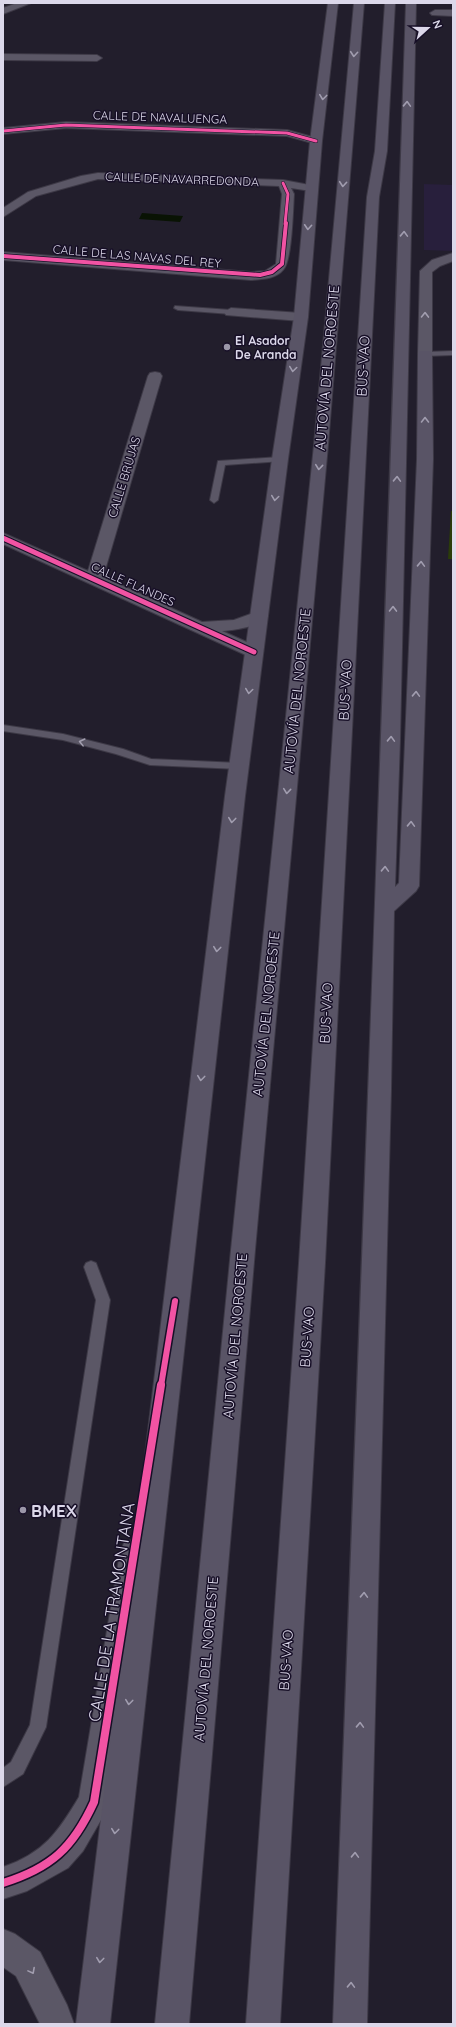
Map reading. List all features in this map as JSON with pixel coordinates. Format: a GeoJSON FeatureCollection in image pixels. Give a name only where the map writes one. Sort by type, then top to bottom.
{"type":"FeatureCollection","features":[{"type":"Feature","properties":{"kind":"highway"},"geometry":{"type":"LineString","coordinates":[[93,2024],[175,1301],[239,766],[280,459],[301,317],[311,188],[333,3]]}},
{"type":"Feature","properties":{"kind":"highway","name":"BUS-VAO"},"geometry":{"type":"LineString","coordinates":[[263,2024],[312,1255],[373,197],[381,151],[390,3]]}},
{"type":"Feature","properties":{"kind":"highway"},"geometry":{"type":"LineString","coordinates":[[350,2024],[380,1090],[384,908],[391,740],[410,3]]}},
{"type":"Feature","properties":{"kind":"highway","name":"AUTOVÍA DEL NOROESTE"},"geometry":{"type":"LineString","coordinates":[[172,2024],[243,1250],[321,445],[358,7]]}},
{"type":"Feature","properties":{"kind":"highway"},"geometry":{"type":"LineString","coordinates":[[373,197],[371,151],[375,73]]}},
{"type":"Feature","properties":{"kind":"highway"},"geometry":{"type":"LineString","coordinates":[[384,908],[409,886],[425,459],[425,354]]}},
{"type":"Feature","properties":{"kind":"street"},"geometry":{"type":"LineString","coordinates":[[3,11],[26,3]]}},
{"type":"Feature","properties":{"kind":"street"},"geometry":{"type":"LineString","coordinates":[[435,13],[453,14]]}},
{"type":"Feature","properties":{"kind":"street"},"geometry":{"type":"LineString","coordinates":[[3,57],[97,58]]}},
{"type":"Feature","properties":{"kind":"street","name":"CALLE DE NAVALUENGA"},"geometry":{"type":"LineString","coordinates":[[3,131],[66,125],[288,133],[316,141]]}},
{"type":"Feature","properties":{"kind":"street","name":"CALLE DE NAVALUENGA"},"geometry":{"type":"LineString","coordinates":[[288,133],[319,125]]}},
{"type":"Feature","properties":{"kind":"street","name":"CALLE DE NAVARREDONDA"},"geometry":{"type":"LineString","coordinates":[[32,194],[85,178],[98,176],[283,183],[311,188]]}},
{"type":"Feature","properties":{"kind":"street","name":"CALLE DE LAS NAVAS DEL REY"},"geometry":{"type":"LineString","coordinates":[[3,256],[251,276],[268,274],[279,269],[282,264],[288,194],[283,183]]}},
{"type":"Feature","properties":{"kind":"street"},"geometry":{"type":"LineString","coordinates":[[10,192],[32,194]]}},
{"type":"Feature","properties":{"kind":"street"},"geometry":{"type":"LineString","coordinates":[[3,213],[32,194]]}},
{"type":"Feature","properties":{"kind":"street"},"geometry":{"type":"LineString","coordinates":[[425,354],[426,271],[436,263],[453,257]]}},
{"type":"Feature","properties":{"kind":"street"},"geometry":{"type":"LineString","coordinates":[[231,312],[301,317]]}},
{"type":"Feature","properties":{"kind":"street","name":"CALLE BRUJAS"},"geometry":{"type":"LineString","coordinates":[[94,579],[155,376]]}},
{"type":"Feature","properties":{"kind":"street","name":"CALLE FLANDES"},"geometry":{"type":"LineString","coordinates":[[3,538],[202,627],[254,652]]}},
{"type":"Feature","properties":{"kind":"street","name":"CALLE FLANDES"},"geometry":{"type":"LineString","coordinates":[[202,627],[237,625],[259,616]]}},
{"type":"Feature","properties":{"kind":"street","name":"CALLE DE LA TRAMONTANA"},"geometry":{"type":"LineString","coordinates":[[3,1883],[15,1879],[39,1867],[56,1856],[72,1840],[94,1802],[175,1301]]}},
{"type":"Feature","properties":{"kind":"street"},"geometry":{"type":"LineString","coordinates":[[3,1946],[28,1964],[55,2017],[57,2024]]}},
{"type":"Feature","properties":{"kind":"lane"},"geometry":{"type":"LineString","coordinates":[[178,308],[231,312]]}},
{"type":"Feature","properties":{"kind":"lane"},"geometry":{"type":"LineString","coordinates":[[425,354],[453,353]]}},
{"type":"Feature","properties":{"kind":"lane"},"geometry":{"type":"LineString","coordinates":[[214,500],[221,463],[280,459]]}},
{"type":"Feature","properties":{"kind":"lane"},"geometry":{"type":"LineString","coordinates":[[3,728],[29,731],[120,751],[150,762],[239,766]]}},
{"type":"Feature","properties":{"kind":"lane"},"geometry":{"type":"LineString","coordinates":[[3,1778],[17,1768],[38,1727],[103,1300],[91,1267]]}},
{"type":"Feature","properties":{"kind":"shaded area"},"geometry":{"type":"Polygon","coordinates":[[[424,184],[453,185],[453,251],[424,250],[424,184]]]}},
{"type":"Feature","properties":{"kind":"shaded area"},"geometry":{"type":"Polygon","coordinates":[[[142,213],[183,216],[180,222],[139,219],[142,213]]]}},
{"type":"Feature","properties":{"kind":"green space"},"geometry":{"type":"Polygon","coordinates":[[[451,511],[453,511],[453,559],[448,559],[451,511]]]}},
{"type":"Feature","properties":{"kind":"cycle path"},"geometry":{"type":"LineString","coordinates":[[3,131],[66,125],[287,133],[316,141]]}},
{"type":"Feature","properties":{"kind":"cycle path"},"geometry":{"type":"LineString","coordinates":[[3,256],[251,276],[268,274],[279,268],[282,264],[288,194],[283,183]]}},
{"type":"Feature","properties":{"kind":"cycle path"},"geometry":{"type":"LineString","coordinates":[[3,538],[254,652]]}},
{"type":"Feature","properties":{"kind":"cycle path"},"geometry":{"type":"LineString","coordinates":[[3,1883],[32,1872],[59,1855],[73,1840],[85,1821],[94,1802],[175,1301]]}},
{"type":"Feature","properties":{"kind":"place","name":"El Asador De Aranda"},"geometry":{"type":"Point","coordinates":[227,347]}},
{"type":"Feature","properties":{"kind":"place","name":"BMEX"},"geometry":{"type":"Point","coordinates":[23,1510]}}]}
